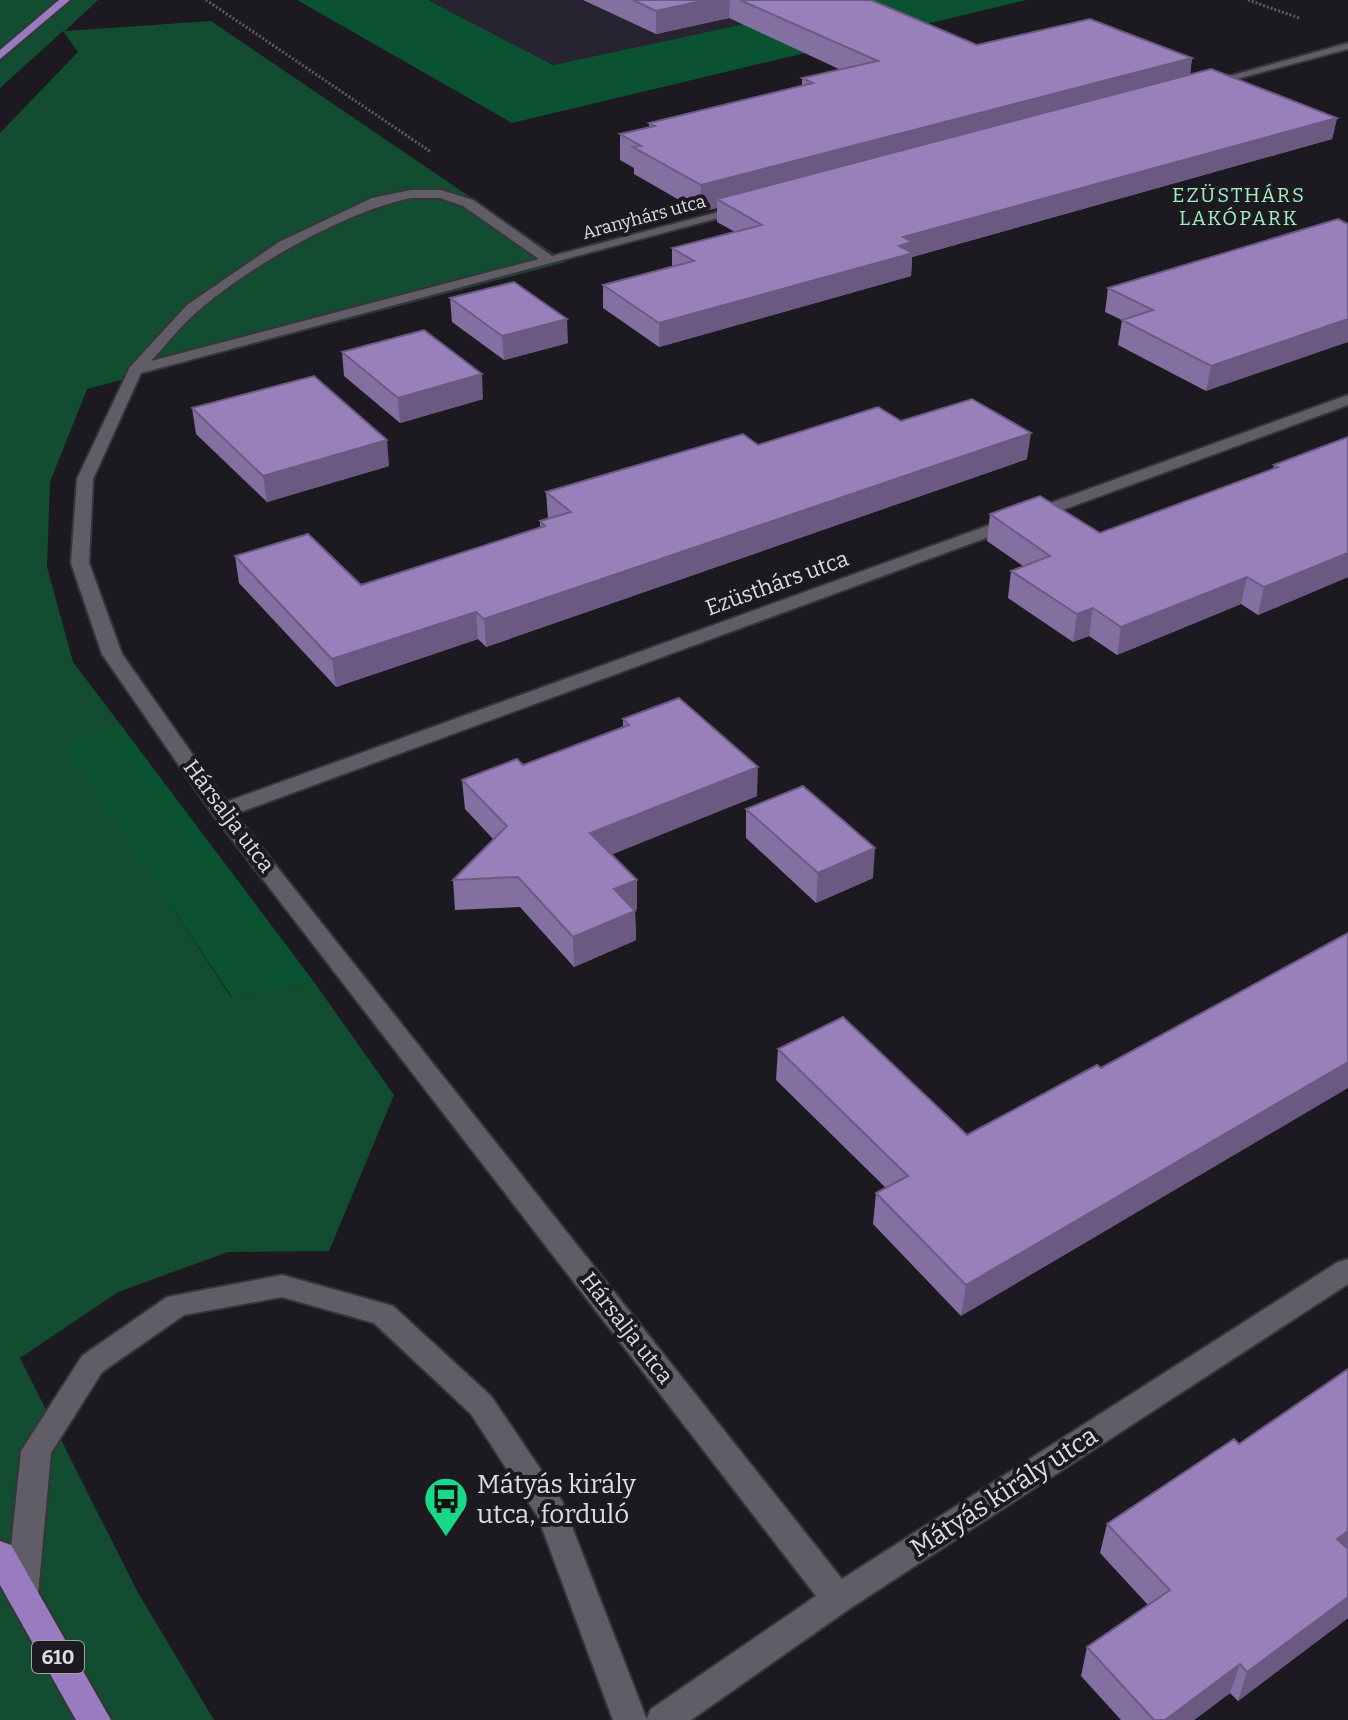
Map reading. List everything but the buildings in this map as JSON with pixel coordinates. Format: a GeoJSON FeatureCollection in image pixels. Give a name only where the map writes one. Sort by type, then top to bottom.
{"type":"FeatureCollection","features":[{"type":"Feature","properties":{"kind":"main road"},"geometry":{"type":"LineString","coordinates":[[0,56],[65,0]]}},
{"type":"Feature","properties":{"kind":"main road","name":"610"},"geometry":{"type":"LineString","coordinates":[[0,1555],[94,1720]]}},
{"type":"Feature","properties":{"kind":"street"},"geometry":{"type":"LineString","coordinates":[[1195,87],[1348,46]]}},
{"type":"Feature","properties":{"kind":"street","name":"Hársalja utca"},"geometry":{"type":"LineString","coordinates":[[550,261],[468,203],[441,194],[411,194],[377,201],[284,245],[192,308],[135,370],[85,479],[80,563],[112,654],[222,811],[838,1599]]}},
{"type":"Feature","properties":{"kind":"street","name":"Aranyhárs utca"},"geometry":{"type":"LineString","coordinates":[[135,370],[766,203]]}},
{"type":"Feature","properties":{"kind":"street","name":"Ezüsthárs utca"},"geometry":{"type":"LineString","coordinates":[[222,811],[1348,400]]}},
{"type":"Feature","properties":{"kind":"street","name":"Mátyás király utca"},"geometry":{"type":"LineString","coordinates":[[663,1720],[838,1599],[1348,1270]]}},
{"type":"Feature","properties":{"kind":"street"},"geometry":{"type":"LineString","coordinates":[[22,1595],[36,1451],[92,1364],[177,1305],[282,1286],[383,1314],[481,1405],[551,1511],[630,1720]]}},
{"type":"Feature","properties":{"kind":"path"},"geometry":{"type":"LineString","coordinates":[[206,0],[436,156]]}},
{"type":"Feature","properties":{"kind":"shaded area"},"geometry":{"type":"Polygon","coordinates":[[[428,0],[856,0],[553,65],[428,0]]]}},
{"type":"Feature","properties":{"kind":"green space"},"geometry":{"type":"Polygon","coordinates":[[[0,0],[98,0],[65,31],[211,21],[566,262],[87,389],[50,482],[47,567],[73,662],[120,724],[68,747],[231,997],[314,982],[394,1095],[329,1251],[228,1252],[118,1292],[20,1358],[137,1591],[214,1720],[0,1720],[0,133],[78,52],[63,31],[0,88],[0,0]]]}},
{"type":"Feature","properties":{"kind":"green space"},"geometry":{"type":"Polygon","coordinates":[[[297,0],[428,0],[553,65],[856,0],[1026,0],[512,123],[297,0]]]}},
{"type":"Feature","properties":{"kind":"green space"},"geometry":{"type":"Polygon","coordinates":[[[120,724],[314,982],[232,997],[66,747],[120,724]]]}},
{"type":"Feature","properties":{"kind":"place","name":"Mátyás király utca, forduló"},"geometry":{"type":"Point","coordinates":[446,1538]}},
{"type":"Feature","properties":{"kind":"district","name":"EZÜSTHÁRS LAKÓPARK"},"geometry":{"type":"Point","coordinates":[1239,206]}}]}
